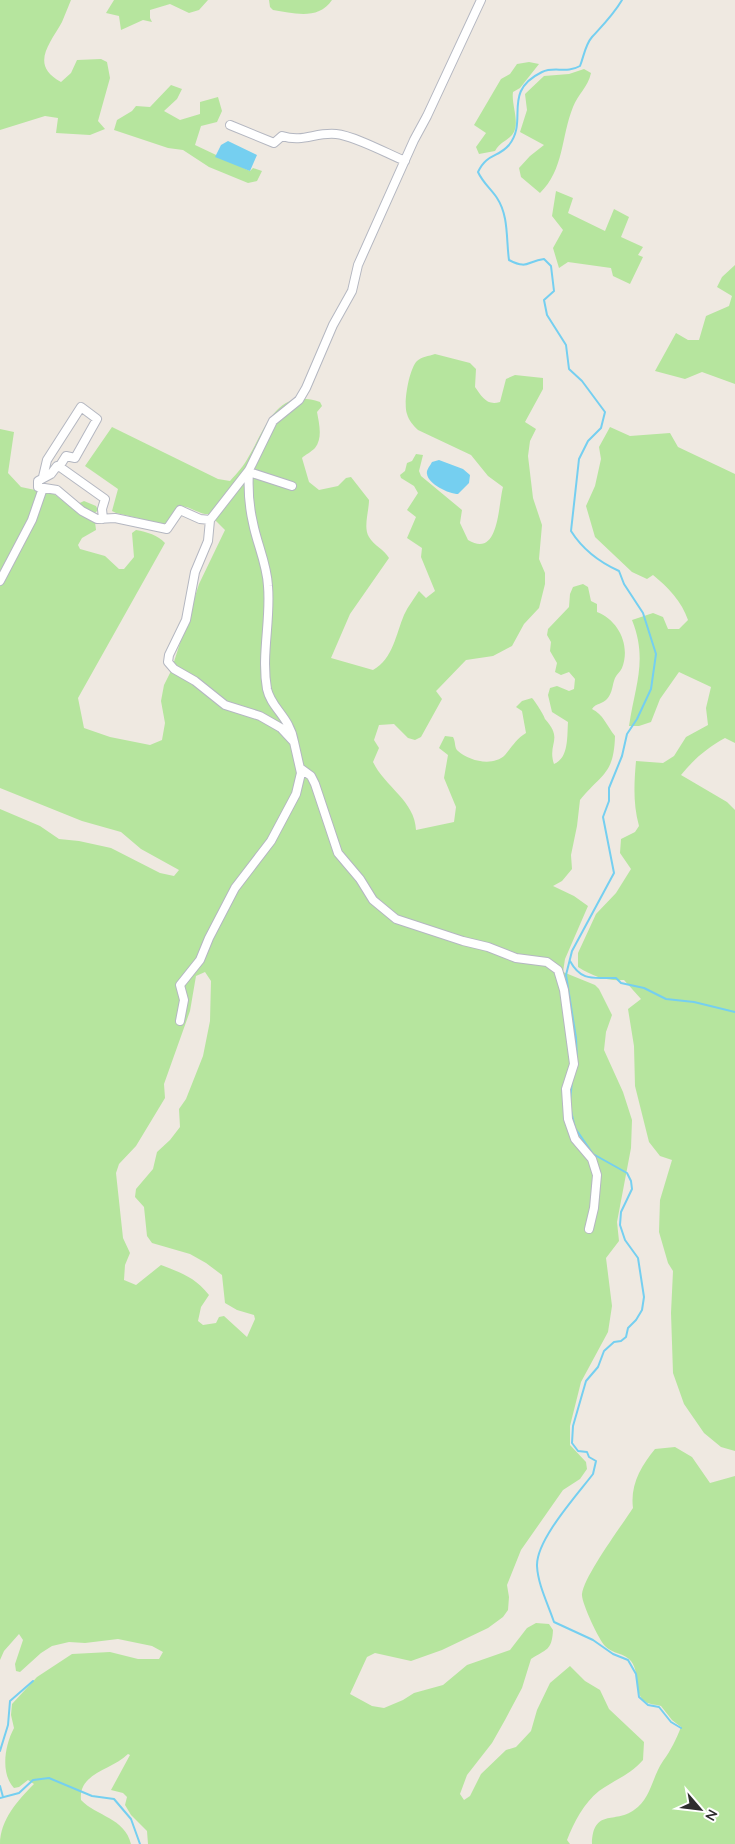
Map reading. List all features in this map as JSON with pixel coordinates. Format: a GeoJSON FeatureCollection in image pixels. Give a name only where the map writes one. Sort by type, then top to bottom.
{"type":"FeatureCollection","features":[{"type":"Feature","properties":{"kind":"street"},"geometry":{"type":"LineString","coordinates":[[294,742],[281,728],[270,720],[225,705],[195,681],[170,666],[169,655],[186,620],[195,572],[208,541],[210,520],[249,471],[273,421],[299,400],[306,388],[333,325],[352,291],[358,265],[481,0]]}},
{"type":"Feature","properties":{"kind":"street"},"geometry":{"type":"LineString","coordinates":[[230,125],[274,143],[282,136],[298,140],[320,134],[337,134],[405,161]]}},
{"type":"Feature","properties":{"kind":"street"},"geometry":{"type":"LineString","coordinates":[[42,477],[51,474],[66,456],[75,458],[97,419],[81,407],[47,460],[38,485],[43,488],[57,490],[90,516],[103,519],[123,520],[167,530],[180,510],[200,519],[210,520]]}},
{"type":"Feature","properties":{"kind":"street"},"geometry":{"type":"LineString","coordinates":[[59,466],[105,499],[102,509],[103,519]]}},
{"type":"Feature","properties":{"kind":"street"},"geometry":{"type":"LineString","coordinates":[[249,471],[292,486]]}},
{"type":"Feature","properties":{"kind":"street"},"geometry":{"type":"LineString","coordinates":[[180,1021],[184,1000],[180,985],[200,960],[209,938],[235,888],[271,841],[296,794],[300,768],[292,731],[286,718],[268,691],[265,662],[268,586],[266,567],[253,523],[249,471]]}},
{"type":"Feature","properties":{"kind":"street"},"geometry":{"type":"LineString","coordinates":[[0,582],[32,520],[43,488]]}},
{"type":"Feature","properties":{"kind":"street"},"geometry":{"type":"LineString","coordinates":[[300,768],[311,776],[315,784],[338,852],[360,879],[373,900],[396,919],[463,941],[488,947],[516,958],[547,962],[558,970],[564,990],[574,1064],[566,1089],[568,1119],[575,1139],[592,1159],[597,1175],[594,1208],[589,1229]]}},
{"type":"Feature","properties":{"kind":"green space"},"geometry":{"type":"Polygon","coordinates":[[[0,0],[71,0],[62,22],[48,47],[44,62],[46,69],[61,82],[71,73],[77,60],[101,59],[107,62],[110,78],[98,121],[105,129],[90,135],[56,133],[58,118],[45,116],[0,130],[0,0]]]}},
{"type":"Feature","properties":{"kind":"green space"},"geometry":{"type":"Polygon","coordinates":[[[114,0],[208,0],[199,10],[189,13],[170,4],[150,10],[152,22],[143,20],[121,30],[119,16],[106,13],[114,0]]]}},
{"type":"Feature","properties":{"kind":"green space"},"geometry":{"type":"Polygon","coordinates":[[[269,0],[332,0],[320,11],[297,14],[273,10],[270,7],[269,0]]]}},
{"type":"Feature","properties":{"kind":"green space"},"geometry":{"type":"Polygon","coordinates":[[[529,62],[539,64],[520,88],[513,92],[516,120],[515,131],[495,151],[479,154],[476,147],[486,133],[474,125],[501,79],[510,74],[517,64],[529,62]]]}},
{"type":"Feature","properties":{"kind":"green space"},"geometry":{"type":"Polygon","coordinates":[[[584,69],[591,73],[590,78],[573,107],[554,174],[540,193],[521,177],[519,168],[544,145],[520,132],[527,110],[525,94],[544,76],[569,74],[584,69]]]}},
{"type":"Feature","properties":{"kind":"green space"},"geometry":{"type":"Polygon","coordinates":[[[171,85],[182,89],[177,99],[164,111],[180,120],[200,114],[200,102],[218,97],[222,111],[217,122],[201,126],[195,145],[250,171],[253,168],[262,171],[257,181],[248,183],[209,167],[183,150],[168,148],[114,130],[117,120],[132,111],[136,106],[150,107],[171,85]]]}},
{"type":"Feature","properties":{"kind":"green space"},"geometry":{"type":"Polygon","coordinates":[[[556,191],[573,198],[568,213],[605,231],[614,209],[629,217],[621,237],[643,247],[638,255],[643,257],[630,284],[613,276],[611,268],[568,262],[559,268],[553,248],[563,230],[552,216],[556,191]]]}},
{"type":"Feature","properties":{"kind":"green space"},"geometry":{"type":"Polygon","coordinates":[[[735,265],[735,384],[702,372],[685,379],[655,371],[676,333],[688,340],[699,340],[706,316],[729,306],[732,296],[717,287],[722,277],[735,265]]]}},
{"type":"Feature","properties":{"kind":"green space"},"geometry":{"type":"Polygon","coordinates":[[[435,354],[470,363],[476,369],[475,387],[485,400],[492,403],[500,402],[506,379],[515,375],[543,378],[543,389],[525,422],[536,429],[530,441],[528,456],[533,498],[542,525],[539,559],[545,573],[545,584],[539,608],[524,624],[512,646],[493,656],[466,660],[436,691],[442,699],[421,737],[415,740],[408,738],[394,724],[379,725],[374,740],[379,748],[373,762],[378,771],[411,811],[416,830],[454,822],[456,807],[444,778],[448,755],[439,748],[445,736],[453,737],[457,750],[468,758],[488,762],[500,759],[526,733],[522,711],[516,707],[522,701],[532,698],[551,726],[554,737],[552,757],[554,764],[559,761],[565,752],[568,722],[552,712],[548,695],[550,688],[557,686],[569,691],[574,689],[575,679],[569,672],[561,675],[555,672],[557,663],[550,651],[551,642],[547,635],[548,629],[569,607],[570,594],[573,587],[583,584],[588,587],[591,601],[597,604],[597,612],[617,627],[624,642],[625,651],[622,668],[615,678],[609,696],[605,701],[592,709],[602,717],[615,736],[612,759],[605,773],[580,800],[571,855],[572,869],[562,881],[553,886],[574,896],[588,906],[565,959],[563,972],[595,985],[599,989],[612,1015],[606,1032],[604,1050],[623,1092],[632,1120],[631,1148],[617,1222],[619,1241],[606,1258],[612,1306],[608,1332],[581,1382],[570,1426],[570,1445],[586,1462],[587,1469],[580,1479],[563,1490],[521,1550],[507,1585],[509,1597],[508,1610],[503,1617],[488,1628],[442,1650],[411,1661],[375,1653],[367,1657],[350,1694],[372,1706],[384,1708],[414,1693],[443,1685],[467,1665],[510,1650],[527,1628],[536,1623],[549,1624],[553,1630],[550,1646],[531,1659],[522,1688],[505,1720],[492,1743],[467,1775],[460,1794],[464,1800],[470,1796],[481,1774],[506,1750],[516,1747],[531,1731],[537,1710],[550,1683],[570,1666],[585,1681],[600,1690],[609,1709],[644,1742],[643,1760],[627,1774],[599,1791],[589,1801],[580,1813],[570,1833],[567,1840],[570,1844],[148,1844],[147,1831],[131,1815],[125,1805],[127,1797],[123,1793],[111,1790],[130,1755],[128,1754],[90,1778],[82,1791],[81,1800],[123,1828],[131,1844],[0,1844],[3,1827],[11,1811],[34,1784],[28,1780],[19,1787],[14,1788],[7,1775],[5,1767],[6,1750],[14,1728],[11,1715],[12,1704],[37,1677],[72,1654],[110,1652],[138,1659],[159,1659],[163,1652],[152,1646],[118,1639],[85,1643],[69,1642],[52,1646],[41,1653],[20,1672],[16,1671],[15,1664],[23,1640],[19,1634],[4,1651],[0,1660],[0,809],[40,826],[59,839],[111,848],[160,873],[174,876],[179,870],[141,849],[121,832],[82,821],[0,788],[0,429],[14,432],[8,473],[21,487],[54,494],[71,507],[84,501],[96,506],[98,510],[94,514],[96,530],[82,538],[78,545],[80,549],[105,556],[119,569],[124,569],[134,557],[132,533],[136,530],[152,534],[165,543],[78,698],[84,728],[110,737],[150,745],[162,740],[165,723],[161,701],[164,685],[171,671],[199,584],[225,530],[209,514],[182,506],[178,507],[168,525],[112,511],[118,489],[85,466],[112,427],[218,479],[230,481],[245,463],[275,412],[293,400],[305,399],[320,402],[322,406],[317,412],[320,430],[319,440],[315,448],[302,458],[309,482],[319,490],[338,486],[346,478],[351,477],[369,500],[366,524],[367,533],[389,558],[350,614],[331,658],[373,670],[380,665],[389,653],[404,615],[419,591],[426,598],[435,591],[421,557],[422,548],[407,538],[416,517],[407,510],[418,493],[414,486],[401,478],[400,475],[405,471],[407,463],[412,461],[416,454],[423,455],[419,471],[421,476],[462,510],[460,523],[468,540],[478,544],[486,542],[491,537],[498,517],[503,487],[488,476],[471,455],[418,430],[411,423],[408,416],[406,395],[414,365],[417,361],[435,354]],[[205,972],[196,976],[190,1011],[164,1084],[165,1098],[136,1146],[119,1164],[116,1173],[123,1238],[130,1253],[125,1265],[124,1280],[136,1285],[161,1265],[181,1273],[193,1280],[209,1295],[201,1307],[198,1321],[203,1325],[216,1323],[219,1317],[224,1316],[247,1337],[255,1319],[254,1315],[237,1310],[225,1303],[222,1275],[190,1254],[152,1243],[147,1236],[144,1207],[135,1197],[136,1189],[153,1169],[157,1152],[180,1127],[179,1109],[186,1099],[203,1056],[210,1021],[211,981],[205,972]]]}},
{"type":"Feature","properties":{"kind":"green space"},"geometry":{"type":"Polygon","coordinates":[[[610,427],[630,436],[670,433],[678,447],[735,474],[735,743],[725,738],[718,742],[701,754],[681,775],[727,802],[735,810],[735,1451],[721,1447],[704,1433],[684,1404],[673,1373],[671,1313],[673,1271],[668,1263],[659,1232],[660,1200],[672,1160],[660,1156],[649,1142],[635,1086],[634,1046],[628,1009],[641,999],[624,980],[600,978],[578,967],[578,953],[596,914],[616,893],[631,869],[620,853],[621,839],[635,832],[639,826],[634,794],[636,761],[663,763],[674,756],[686,737],[708,725],[706,708],[711,687],[679,672],[660,699],[651,722],[639,726],[629,726],[640,660],[637,634],[632,620],[653,613],[663,617],[668,629],[679,629],[688,620],[678,601],[659,580],[653,575],[647,579],[632,572],[595,537],[586,506],[595,486],[601,459],[599,447],[610,427]]]}},
{"type":"Feature","properties":{"kind":"green space"},"geometry":{"type":"Polygon","coordinates":[[[675,1447],[692,1457],[710,1483],[735,1476],[735,1844],[592,1844],[596,1825],[606,1819],[627,1814],[644,1800],[659,1767],[673,1745],[681,1727],[672,1720],[661,1706],[648,1703],[642,1699],[638,1689],[634,1666],[628,1658],[611,1651],[605,1646],[595,1629],[582,1598],[584,1586],[589,1575],[633,1508],[633,1491],[645,1462],[655,1449],[675,1447]]]}},
{"type":"Feature","properties":{"kind":"water"},"geometry":{"type":"Polygon","coordinates":[[[228,141],[257,155],[250,171],[215,157],[221,145],[228,141]]]}},
{"type":"Feature","properties":{"kind":"water"},"geometry":{"type":"Polygon","coordinates":[[[439,460],[463,469],[470,475],[469,483],[458,494],[439,488],[428,478],[427,471],[432,462],[439,460]]]}},
{"type":"Feature","properties":{"kind":"waterway"},"geometry":{"type":"LineString","coordinates":[[577,1059],[576,1038],[566,975],[572,951],[614,873],[603,817],[609,801],[609,788],[622,756],[627,734],[637,719],[651,689],[656,654],[643,613],[624,584],[619,571],[592,555],[571,531],[579,459],[588,441],[601,428],[605,412],[582,381],[569,369],[566,345],[547,315],[544,300],[554,291],[551,266],[544,259],[524,265],[509,260],[504,212],[497,198],[478,172],[485,162],[505,149],[514,136],[522,88],[530,80],[547,70],[570,69],[580,66],[590,40],[612,15],[622,0]]}},
{"type":"Feature","properties":{"kind":"waterway"},"geometry":{"type":"LineString","coordinates":[[570,961],[579,973],[584,976],[616,978],[621,983],[644,988],[666,999],[694,1002],[735,1012]]}},
{"type":"Feature","properties":{"kind":"waterway"},"geometry":{"type":"LineString","coordinates":[[570,1101],[572,1081]]}},
{"type":"Feature","properties":{"kind":"waterway"},"geometry":{"type":"LineString","coordinates":[[571,1111],[575,1128],[593,1154],[627,1173],[631,1181],[632,1189],[621,1212],[620,1225],[625,1240],[638,1258],[644,1297],[642,1310],[628,1328],[626,1337],[621,1341],[614,1342],[604,1351],[598,1367],[586,1381],[573,1426],[572,1443],[578,1451],[587,1452],[589,1457],[596,1461],[593,1474],[550,1531],[538,1555],[538,1573],[554,1622],[593,1640],[613,1654],[628,1660],[636,1674],[639,1697],[648,1705],[659,1707],[671,1722],[681,1728]]}},
{"type":"Feature","properties":{"kind":"waterway"},"geometry":{"type":"LineString","coordinates":[[0,1751],[8,1725],[10,1701],[33,1681]]}},
{"type":"Feature","properties":{"kind":"waterway"},"geometry":{"type":"LineString","coordinates":[[0,1798],[19,1793],[33,1780],[49,1778],[92,1796],[114,1799],[131,1819],[140,1844]]}},
{"type":"Feature","properties":{"kind":"waterway"},"geometry":{"type":"LineString","coordinates":[[0,1786],[3,1797]]}}]}
